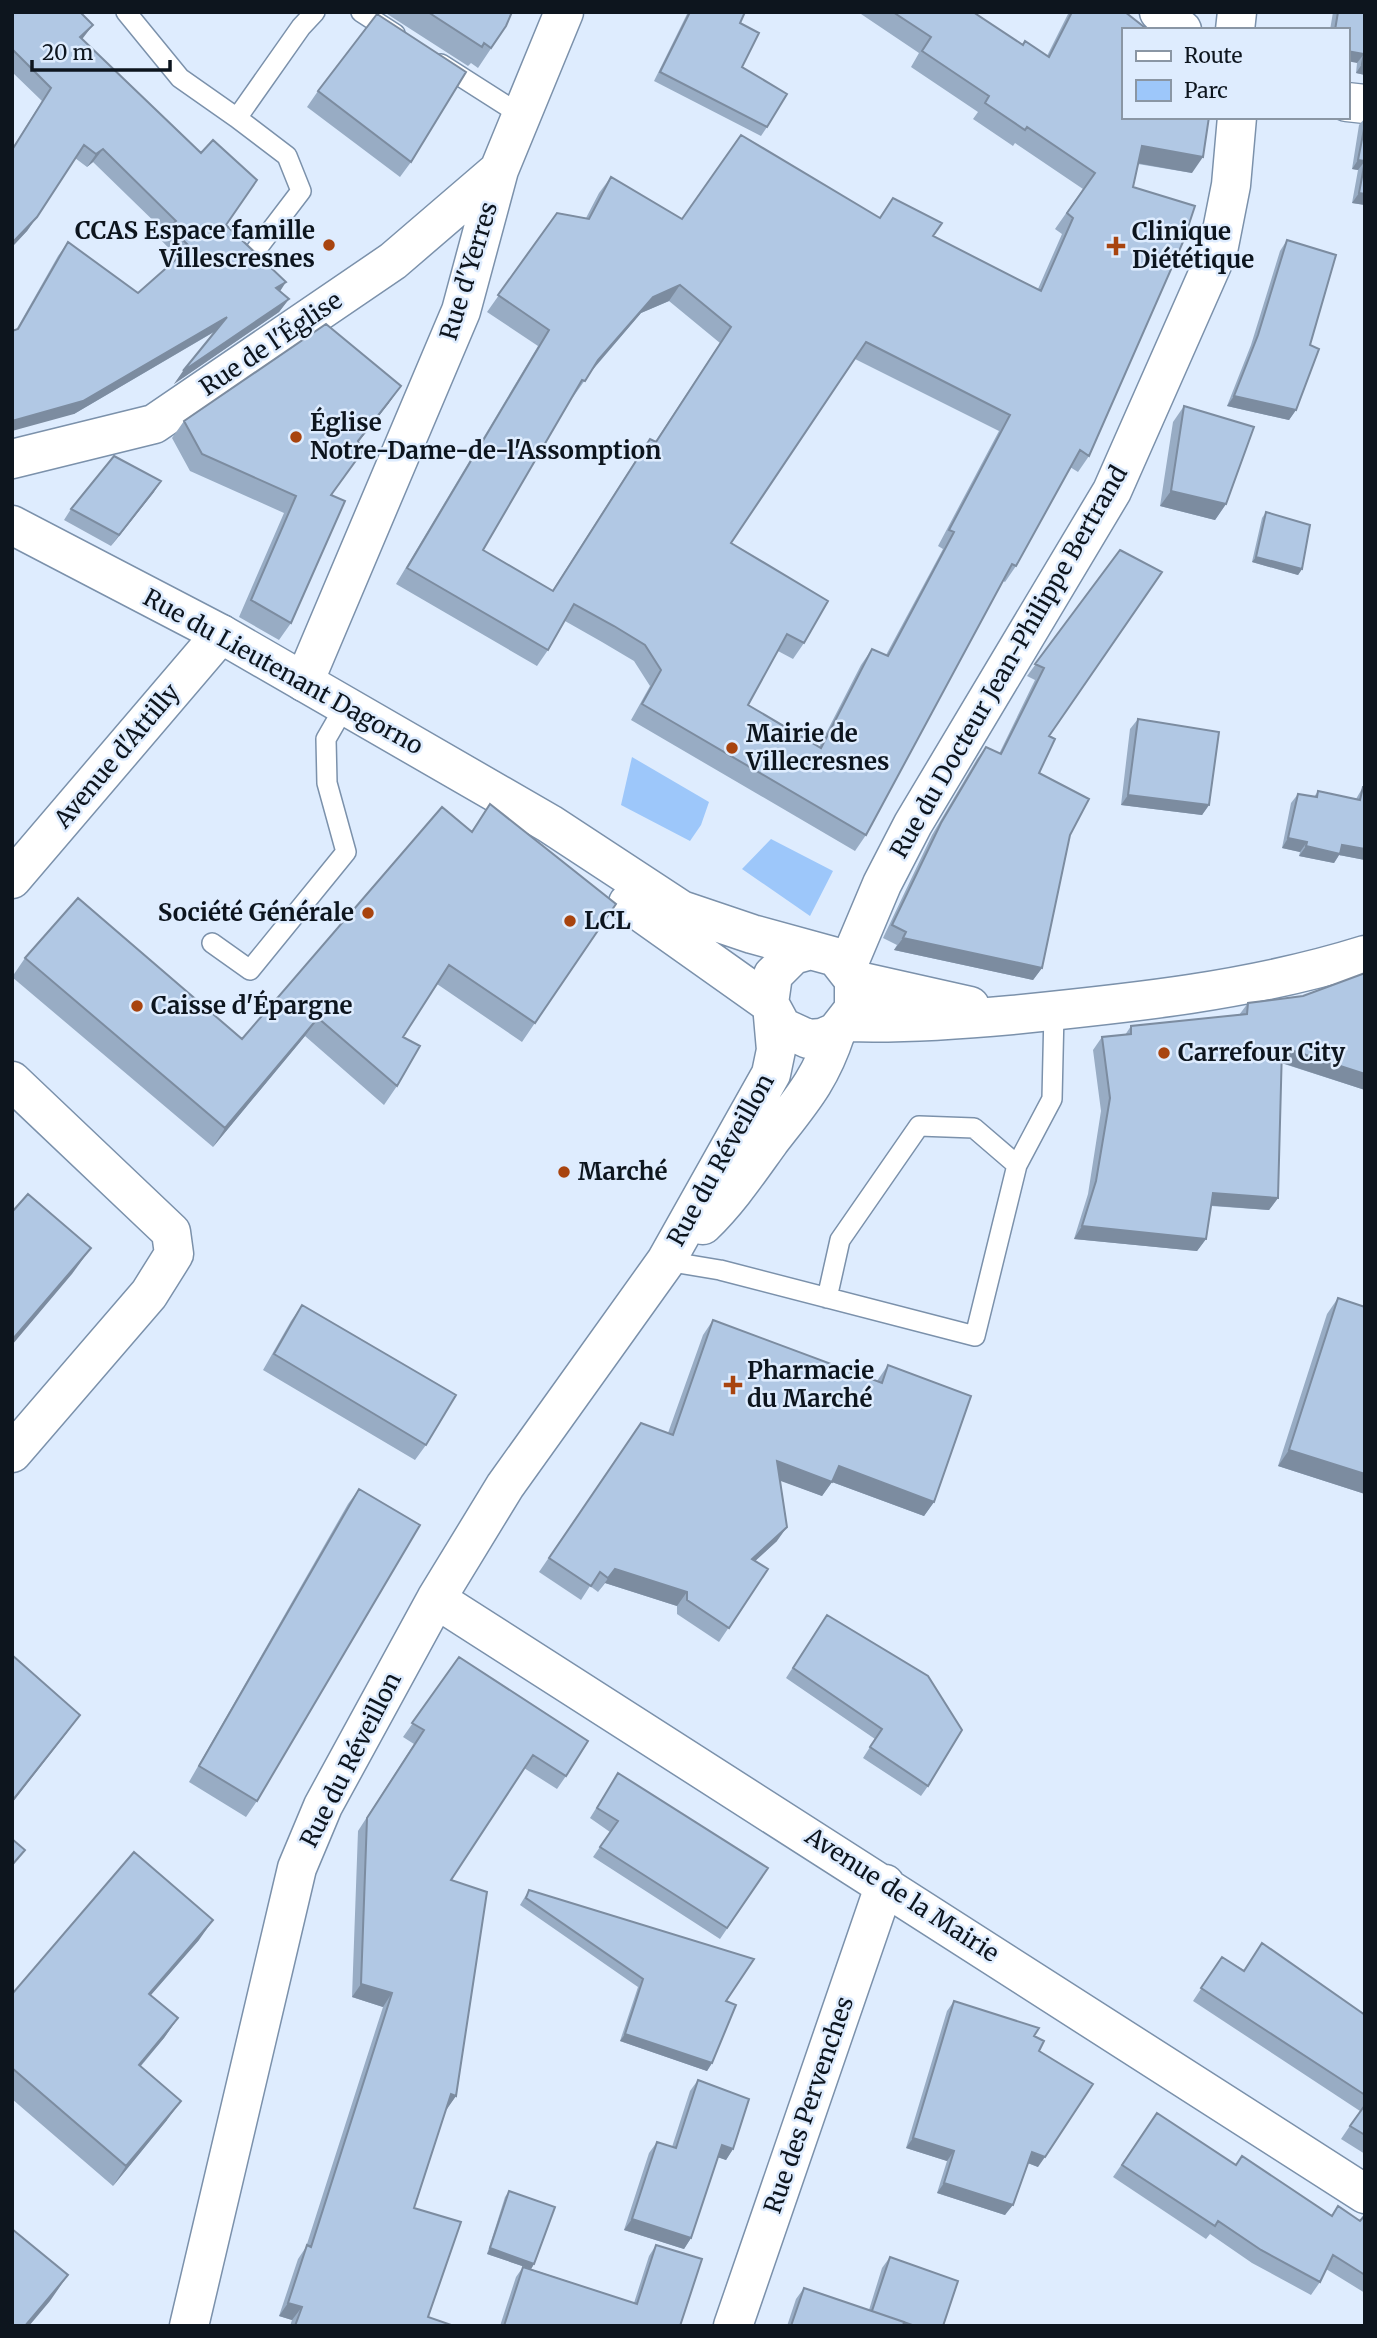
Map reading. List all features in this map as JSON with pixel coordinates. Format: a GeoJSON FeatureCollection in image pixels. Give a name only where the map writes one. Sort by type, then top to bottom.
{"type":"FeatureCollection","features":[{"type":"Feature","properties":{"kind":"street","name":"Rue d'Yerres"},"geometry":{"type":"LineString","coordinates":[[304,682],[461,311],[499,170],[564,12]]}},
{"type":"Feature","properties":{"kind":"street"},"geometry":{"type":"LineString","coordinates":[[1158,12],[1179,28]]}},
{"type":"Feature","properties":{"kind":"street","name":"Rue du Docteur Jean-Philippe Bertrand"},"geometry":{"type":"LineString","coordinates":[[851,974],[882,884],[913,824],[1112,491],[1218,251],[1230,185],[1237,119]]}},
{"type":"Feature","properties":{"kind":"street","name":"Rue de l'Église"},"geometry":{"type":"LineString","coordinates":[[12,459],[154,424],[393,261],[499,170]]}},
{"type":"Feature","properties":{"kind":"street","name":"Rue du Lieutenant Dagorno"},"geometry":{"type":"LineString","coordinates":[[12,525],[222,634],[550,824],[681,910],[807,951],[836,957],[851,974],[1010,1015]]}},
{"type":"Feature","properties":{"kind":"street","name":"Avenue d'Attilly"},"geometry":{"type":"LineString","coordinates":[[12,879],[222,634]]}},
{"type":"Feature","properties":{"kind":"street","name":"Rue du Lieutenant Dagorno"},"geometry":{"type":"LineString","coordinates":[[550,824],[637,911],[771,1009],[782,1027],[808,1039],[841,1027],[985,1020],[1054,1012],[1299,975],[1365,955]]}},
{"type":"Feature","properties":{"kind":"street"},"geometry":{"type":"LineString","coordinates":[[771,1009],[773,975],[793,955],[807,951]]}},
{"type":"Feature","properties":{"kind":"street"},"geometry":{"type":"LineString","coordinates":[[841,1027],[854,1009],[857,995],[851,974]]}},
{"type":"Feature","properties":{"kind":"street","name":"Rue du Réveillon"},"geometry":{"type":"LineString","coordinates":[[189,2326],[297,1868],[323,1806],[436,1598],[505,1486],[666,1261],[771,1074],[776,1050],[771,1009]]}},
{"type":"Feature","properties":{"kind":"street","name":"Rue du Réveillon"},"geometry":{"type":"LineString","coordinates":[[666,1261],[722,1206],[812,1089],[841,1027]]}},
{"type":"Feature","properties":{"kind":"street"},"geometry":{"type":"LineString","coordinates":[[12,1081],[171,1232],[174,1254],[149,1294],[12,1453]]}},
{"type":"Feature","properties":{"kind":"street","name":"Avenue de la Mairie"},"geometry":{"type":"LineString","coordinates":[[436,1598],[1365,2194]]}},
{"type":"Feature","properties":{"kind":"street","name":"Rue des Pervenches"},"geometry":{"type":"LineString","coordinates":[[733,2326],[885,1884]]}},
{"type":"Feature","properties":{"kind":"lane"},"geometry":{"type":"LineString","coordinates":[[126,12],[180,78],[287,156],[301,191],[256,250]]}},
{"type":"Feature","properties":{"kind":"lane"},"geometry":{"type":"LineString","coordinates":[[237,118],[301,27],[315,12]]}},
{"type":"Feature","properties":{"kind":"lane"},"geometry":{"type":"LineString","coordinates":[[360,12],[406,41]]}},
{"type":"Feature","properties":{"kind":"lane"},"geometry":{"type":"LineString","coordinates":[[429,56],[521,115]]}},
{"type":"Feature","properties":{"kind":"lane"},"geometry":{"type":"LineString","coordinates":[[212,943],[250,970],[346,852],[327,783],[326,739],[345,706]]}},
{"type":"Feature","properties":{"kind":"lane"},"geometry":{"type":"LineString","coordinates":[[666,1261],[720,1270],[975,1336],[1017,1165],[1052,1099],[1054,1012]]}},
{"type":"Feature","properties":{"kind":"lane"},"geometry":{"type":"LineString","coordinates":[[827,1298],[840,1240],[919,1126],[974,1128],[1017,1165]]}},
{"type":"Feature","properties":{"kind":"green space"},"geometry":{"type":"Polygon","coordinates":[[[632,757],[709,802],[701,825],[690,841],[621,805],[632,757]]]}},
{"type":"Feature","properties":{"kind":"green space"},"geometry":{"type":"Polygon","coordinates":[[[771,839],[833,871],[810,916],[742,869],[771,839]]]}},
{"type":"Feature","properties":{"kind":"building"},"geometry":{"type":"Polygon","coordinates":[[[12,12],[80,12],[93,25],[80,37],[201,153],[213,140],[257,180],[226,225],[286,282],[276,288],[289,299],[183,371],[227,317],[83,401],[12,421],[12,331],[18,329],[68,242],[138,293],[190,247],[170,227],[176,221],[103,149],[96,154],[84,145],[37,217],[12,243],[12,150],[51,88],[12,49],[12,12]]]}},
{"type":"Feature","properties":{"kind":"building"},"geometry":{"type":"Polygon","coordinates":[[[428,12],[512,12],[491,48],[484,43],[482,47],[428,12]]]}},
{"type":"Feature","properties":{"kind":"building"},"geometry":{"type":"Polygon","coordinates":[[[690,12],[745,12],[740,23],[759,33],[742,67],[787,94],[767,127],[660,72],[690,12]]]}},
{"type":"Feature","properties":{"kind":"building"},"geometry":{"type":"Polygon","coordinates":[[[893,12],[973,12],[1023,45],[1025,41],[1049,57],[1072,12],[1125,12],[1145,28],[1122,28],[1122,119],[1209,119],[1203,157],[1142,146],[1133,187],[1195,206],[1183,242],[1089,456],[1080,450],[1016,566],[1012,564],[866,835],[642,704],[661,670],[645,645],[614,626],[574,604],[548,650],[407,568],[549,330],[498,295],[557,213],[589,219],[611,177],[682,219],[741,135],[880,218],[893,198],[942,223],[933,236],[1041,291],[1073,218],[1067,213],[1095,173],[1027,127],[1025,130],[985,103],[989,96],[922,51],[931,37],[893,12]],[[680,285],[653,297],[598,360],[585,381],[582,380],[483,550],[553,591],[650,439],[656,442],[731,327],[680,285]],[[866,342],[731,543],[828,601],[804,643],[787,634],[748,705],[821,748],[872,649],[888,656],[954,532],[949,530],[1010,415],[866,342]]]}},
{"type":"Feature","properties":{"kind":"building"},"geometry":{"type":"Polygon","coordinates":[[[1338,12],[1365,12],[1365,64],[1362,64],[1364,54],[1349,51],[1349,28],[1335,28],[1338,12]]]}},
{"type":"Feature","properties":{"kind":"building"},"geometry":{"type":"Polygon","coordinates":[[[377,14],[466,72],[411,162],[318,91],[377,14]]]}},
{"type":"Feature","properties":{"kind":"building"},"geometry":{"type":"Polygon","coordinates":[[[1365,124],[1365,161],[1358,160],[1365,124]]]}},
{"type":"Feature","properties":{"kind":"building"},"geometry":{"type":"Polygon","coordinates":[[[1365,161],[1365,194],[1359,193],[1365,161]]]}},
{"type":"Feature","properties":{"kind":"building"},"geometry":{"type":"Polygon","coordinates":[[[1287,240],[1336,255],[1310,345],[1319,349],[1296,410],[1234,396],[1258,335],[1287,240]]]}},
{"type":"Feature","properties":{"kind":"building"},"geometry":{"type":"Polygon","coordinates":[[[326,324],[401,386],[358,441],[362,452],[331,495],[345,501],[291,623],[251,600],[296,496],[202,454],[184,421],[326,324]]]}},
{"type":"Feature","properties":{"kind":"building"},"geometry":{"type":"Polygon","coordinates":[[[1184,406],[1254,427],[1226,504],[1171,491],[1184,406]]]}},
{"type":"Feature","properties":{"kind":"building"},"geometry":{"type":"Polygon","coordinates":[[[114,456],[161,481],[119,535],[71,509],[114,456]]]}},
{"type":"Feature","properties":{"kind":"building"},"geometry":{"type":"Polygon","coordinates":[[[1266,512],[1310,525],[1302,569],[1256,557],[1266,512]]]}},
{"type":"Feature","properties":{"kind":"building"},"geometry":{"type":"Polygon","coordinates":[[[1120,550],[1162,572],[1049,736],[1055,739],[1039,773],[1089,799],[1070,835],[1042,968],[903,938],[906,932],[892,925],[941,823],[986,747],[1001,754],[1044,668],[1035,664],[1120,550]]]}},
{"type":"Feature","properties":{"kind":"building"},"geometry":{"type":"Polygon","coordinates":[[[1138,719],[1219,732],[1209,805],[1128,795],[1138,719]]]}},
{"type":"Feature","properties":{"kind":"building"},"geometry":{"type":"Polygon","coordinates":[[[1363,787],[1365,849],[1342,845],[1340,854],[1306,846],[1307,842],[1288,838],[1298,794],[1317,797],[1318,791],[1360,800],[1363,787]]]}},
{"type":"Feature","properties":{"kind":"building"},"geometry":{"type":"Polygon","coordinates":[[[490,804],[616,904],[535,1023],[449,965],[403,1037],[420,1046],[397,1086],[318,1018],[225,1128],[25,958],[78,898],[242,1039],[442,807],[472,832],[490,804]]]}},
{"type":"Feature","properties":{"kind":"building"},"geometry":{"type":"Polygon","coordinates":[[[1365,973],[1365,1074],[1282,1047],[1278,1198],[1213,1193],[1206,1239],[1082,1226],[1096,1181],[1110,1098],[1102,1037],[1131,1034],[1131,1026],[1247,1014],[1248,1003],[1303,996],[1365,973]]]}},
{"type":"Feature","properties":{"kind":"building"},"geometry":{"type":"Polygon","coordinates":[[[28,1194],[91,1248],[12,1340],[12,1212],[28,1194]]]}},
{"type":"Feature","properties":{"kind":"building"},"geometry":{"type":"Polygon","coordinates":[[[1338,1298],[1365,1307],[1365,1474],[1289,1450],[1338,1298]]]}},
{"type":"Feature","properties":{"kind":"building"},"geometry":{"type":"Polygon","coordinates":[[[302,1305],[456,1395],[426,1445],[274,1354],[302,1305]]]}},
{"type":"Feature","properties":{"kind":"building"},"geometry":{"type":"Polygon","coordinates":[[[713,1320],[882,1383],[888,1365],[971,1396],[934,1502],[839,1466],[832,1482],[777,1461],[787,1527],[752,1559],[768,1569],[729,1628],[687,1600],[687,1592],[615,1569],[608,1578],[600,1572],[591,1586],[549,1558],[641,1423],[673,1435],[713,1320]]]}},
{"type":"Feature","properties":{"kind":"building"},"geometry":{"type":"Polygon","coordinates":[[[359,1489],[420,1525],[257,1801],[199,1766],[359,1489]]]}},
{"type":"Feature","properties":{"kind":"building"},"geometry":{"type":"Polygon","coordinates":[[[827,1615],[928,1676],[962,1730],[928,1786],[870,1747],[882,1729],[793,1668],[827,1615]]]}},
{"type":"Feature","properties":{"kind":"building"},"geometry":{"type":"Polygon","coordinates":[[[12,1655],[80,1715],[12,1801],[12,1655]]]}},
{"type":"Feature","properties":{"kind":"building"},"geometry":{"type":"Polygon","coordinates":[[[459,1657],[588,1741],[566,1776],[533,1755],[451,1880],[487,1892],[456,2096],[451,2094],[414,2208],[461,2222],[428,2317],[454,2326],[295,2326],[302,2307],[288,2303],[307,2245],[311,2247],[392,1993],[361,1984],[367,1818],[424,1730],[412,1723],[459,1657]]]}},
{"type":"Feature","properties":{"kind":"building"},"geometry":{"type":"Polygon","coordinates":[[[618,1773],[768,1868],[727,1928],[600,1847],[618,1821],[597,1808],[618,1773]]]}},
{"type":"Feature","properties":{"kind":"building"},"geometry":{"type":"Polygon","coordinates":[[[12,1839],[25,1850],[12,1865],[12,1839]]]}},
{"type":"Feature","properties":{"kind":"building"},"geometry":{"type":"Polygon","coordinates":[[[134,1852],[213,1920],[149,1994],[178,2018],[139,2065],[181,2101],[126,2166],[12,2068],[12,1994],[134,1852]]]}},
{"type":"Feature","properties":{"kind":"building"},"geometry":{"type":"Polygon","coordinates":[[[529,1890],[754,1959],[726,2001],[736,2005],[712,2063],[625,2034],[643,1979],[526,1898],[529,1890]]]}},
{"type":"Feature","properties":{"kind":"building"},"geometry":{"type":"Polygon","coordinates":[[[1262,1943],[1365,2015],[1365,2095],[1201,1988],[1222,1957],[1244,1971],[1262,1943]]]}},
{"type":"Feature","properties":{"kind":"building"},"geometry":{"type":"Polygon","coordinates":[[[954,2001],[1039,2028],[1034,2036],[1044,2041],[1039,2051],[1093,2084],[1045,2157],[1032,2152],[1013,2205],[944,2183],[954,2151],[913,2138],[954,2001]]]}},
{"type":"Feature","properties":{"kind":"building"},"geometry":{"type":"Polygon","coordinates":[[[698,2080],[749,2099],[733,2149],[722,2145],[691,2238],[632,2219],[657,2142],[676,2148],[698,2080]]]}},
{"type":"Feature","properties":{"kind":"building"},"geometry":{"type":"Polygon","coordinates":[[[1365,2105],[1365,2135],[1350,2126],[1365,2105]]]}},
{"type":"Feature","properties":{"kind":"building"},"geometry":{"type":"Polygon","coordinates":[[[1157,2113],[1236,2165],[1242,2156],[1332,2216],[1338,2206],[1360,2221],[1365,2215],[1365,2275],[1333,2255],[1320,2282],[1261,2250],[1218,2221],[1215,2226],[1122,2165],[1157,2113]]]}},
{"type":"Feature","properties":{"kind":"building"},"geometry":{"type":"Polygon","coordinates":[[[509,2191],[555,2207],[534,2264],[490,2248],[509,2191]]]}},
{"type":"Feature","properties":{"kind":"building"},"geometry":{"type":"Polygon","coordinates":[[[12,2229],[68,2275],[25,2326],[12,2326],[12,2229]]]}},
{"type":"Feature","properties":{"kind":"building"},"geometry":{"type":"Polygon","coordinates":[[[656,2245],[702,2259],[680,2326],[504,2326],[523,2267],[637,2304],[656,2245]]]}},
{"type":"Feature","properties":{"kind":"building"},"geometry":{"type":"Polygon","coordinates":[[[890,2257],[958,2281],[943,2326],[915,2326],[872,2311],[890,2257]]]}},
{"type":"Feature","properties":{"kind":"building"},"geometry":{"type":"Polygon","coordinates":[[[804,2288],[904,2322],[903,2326],[791,2326],[804,2288]]]}},
{"type":"Feature","properties":{"kind":"place","name":"CCAS Espace famille Villescresnes"},"geometry":{"type":"Point","coordinates":[329,245]}},
{"type":"Feature","properties":{"kind":"place","name":"Clinique Diététique"},"geometry":{"type":"Point","coordinates":[1116,246]}},
{"type":"Feature","properties":{"kind":"place","name":"Église Notre-Dame-de-l'Assomption"},"geometry":{"type":"Point","coordinates":[296,437]}},
{"type":"Feature","properties":{"kind":"place","name":"Mairie de Villecresnes"},"geometry":{"type":"Point","coordinates":[732,748]}},
{"type":"Feature","properties":{"kind":"place","name":"Société Générale"},"geometry":{"type":"Point","coordinates":[368,913]}},
{"type":"Feature","properties":{"kind":"place","name":"LCL"},"geometry":{"type":"Point","coordinates":[570,921]}},
{"type":"Feature","properties":{"kind":"place","name":"Caisse d'Épargne"},"geometry":{"type":"Point","coordinates":[137,1006]}},
{"type":"Feature","properties":{"kind":"place","name":"Carrefour City"},"geometry":{"type":"Point","coordinates":[1164,1053]}},
{"type":"Feature","properties":{"kind":"place","name":"Marché"},"geometry":{"type":"Point","coordinates":[564,1172]}},
{"type":"Feature","properties":{"kind":"place","name":"Pharmacie du Marché"},"geometry":{"type":"Point","coordinates":[733,1385]}}]}
